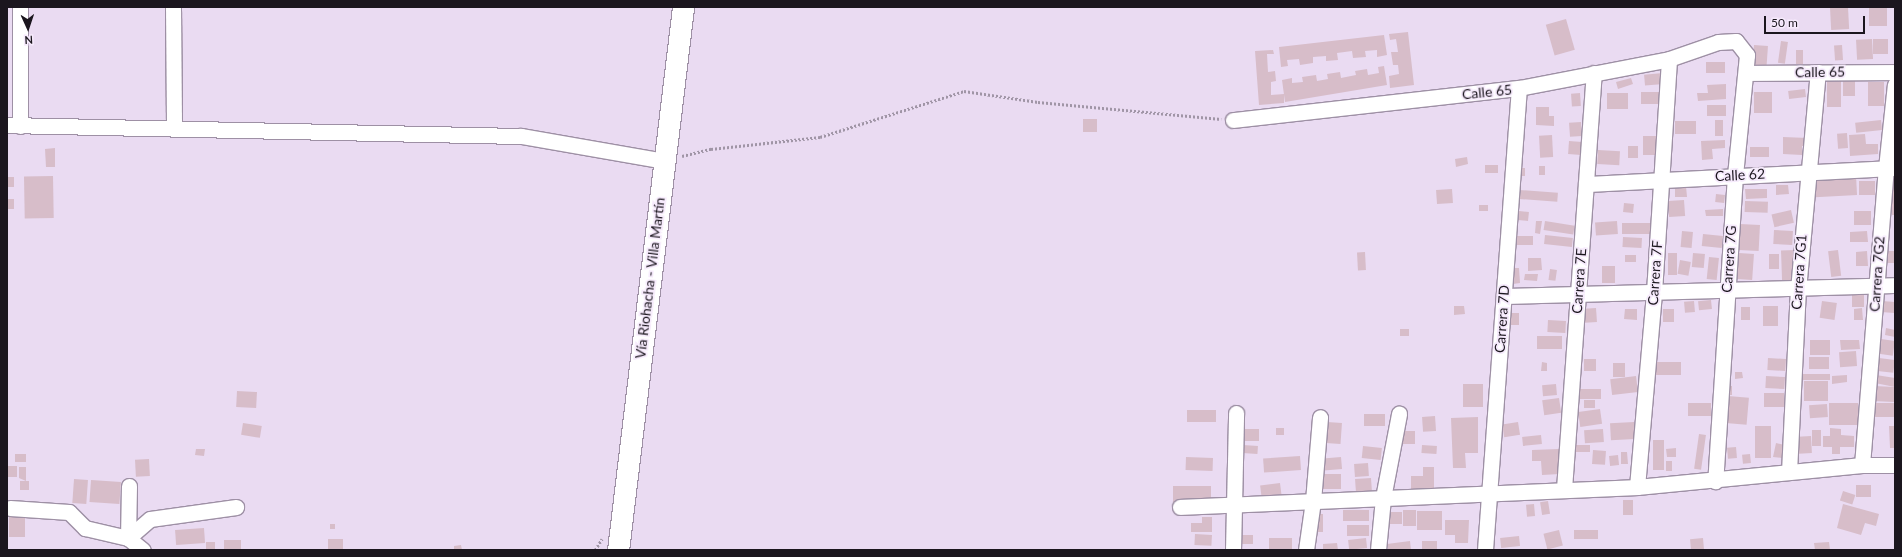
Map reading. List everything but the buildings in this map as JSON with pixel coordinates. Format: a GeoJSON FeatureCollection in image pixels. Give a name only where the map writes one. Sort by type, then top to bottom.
{"type":"FeatureCollection","features":[{"type":"Feature","properties":{"kind":"main road","name":"Vía Riohacha - Villa Martín"},"geometry":{"type":"LineString","coordinates":[[618,550],[683,7]]}},
{"type":"Feature","properties":{"kind":"street"},"geometry":{"type":"LineString","coordinates":[[20,7],[13,125],[521,136],[664,161]]}},
{"type":"Feature","properties":{"kind":"street"},"geometry":{"type":"LineString","coordinates":[[172,7],[174,129]]}},
{"type":"Feature","properties":{"kind":"street","name":"Calle 65"},"geometry":{"type":"LineString","coordinates":[[1233,120],[1519,88],[1669,59],[1718,42],[1736,41]]}},
{"type":"Feature","properties":{"kind":"street","name":"Carrera 7G"},"geometry":{"type":"LineString","coordinates":[[1715,481],[1735,175],[1747,54],[1736,41]]}},
{"type":"Feature","properties":{"kind":"street","name":"Carrera 7F"},"geometry":{"type":"LineString","coordinates":[[1637,487],[1654,292],[1669,59]]}},
{"type":"Feature","properties":{"kind":"street","name":"Carrera 7G1"},"geometry":{"type":"LineString","coordinates":[[1789,472],[1798,290],[1807,171],[1818,72]]}},
{"type":"Feature","properties":{"kind":"street","name":"Calle 65"},"geometry":{"type":"LineString","coordinates":[[1746,73],[1895,72]]}},
{"type":"Feature","properties":{"kind":"street","name":"Carrera 7E"},"geometry":{"type":"LineString","coordinates":[[1564,490],[1594,73]]}},
{"type":"Feature","properties":{"kind":"street","name":"Carrera 7G2"},"geometry":{"type":"LineString","coordinates":[[1862,465],[1876,286],[1890,168],[1895,84]]}},
{"type":"Feature","properties":{"kind":"street","name":"Carrera 7D"},"geometry":{"type":"LineString","coordinates":[[1485,550],[1519,88]]}},
{"type":"Feature","properties":{"kind":"street","name":"Calle 62"},"geometry":{"type":"LineString","coordinates":[[1586,184],[1807,171],[1890,168]]}},
{"type":"Feature","properties":{"kind":"street"},"geometry":{"type":"LineString","coordinates":[[1504,296],[1798,290],[1895,285]]}},
{"type":"Feature","properties":{"kind":"street"},"geometry":{"type":"LineString","coordinates":[[1233,550],[1236,413]]}},
{"type":"Feature","properties":{"kind":"street"},"geometry":{"type":"LineString","coordinates":[[1378,550],[1383,498],[1399,414]]}},
{"type":"Feature","properties":{"kind":"street"},"geometry":{"type":"LineString","coordinates":[[1306,550],[1313,501],[1320,417]]}},
{"type":"Feature","properties":{"kind":"street"},"geometry":{"type":"LineString","coordinates":[[1180,507],[1637,487],[1715,481],[1862,465],[1895,465]]}},
{"type":"Feature","properties":{"kind":"street"},"geometry":{"type":"LineString","coordinates":[[128,538],[129,486]]}},
{"type":"Feature","properties":{"kind":"street"},"geometry":{"type":"LineString","coordinates":[[128,538],[150,519],[236,507]]}},
{"type":"Feature","properties":{"kind":"street"},"geometry":{"type":"LineString","coordinates":[[10,508],[69,512],[85,528],[128,538],[143,550]]}},
{"type":"Feature","properties":{"kind":"path"},"geometry":{"type":"LineString","coordinates":[[664,161],[711,149],[820,137],[964,92],[1038,102],[1233,120]]}}]}
